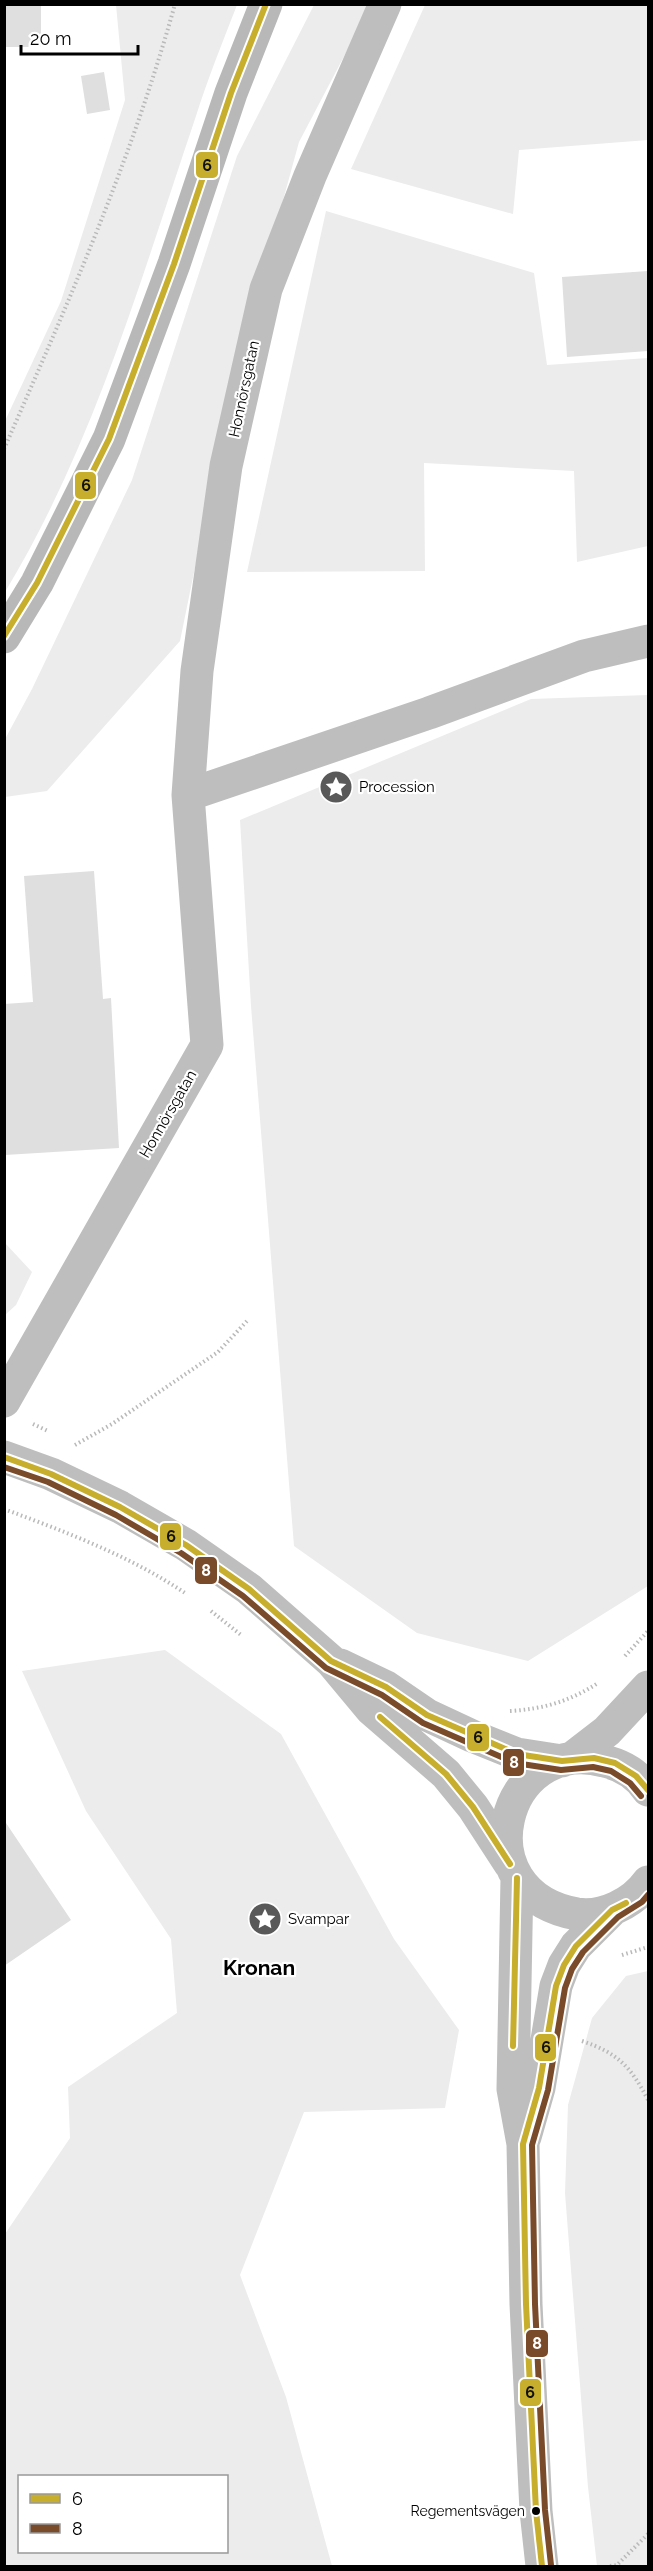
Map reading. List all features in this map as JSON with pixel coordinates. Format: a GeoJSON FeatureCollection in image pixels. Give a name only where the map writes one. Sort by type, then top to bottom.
{"type":"FeatureCollection","features":[{"type":"Feature","properties":{"kind":"street"},"geometry":{"type":"LineString","coordinates":[[4,637],[37,582],[109,440],[174,264],[231,93],[266,4]]}},
{"type":"Feature","properties":{"kind":"street","name":"Honnörsgatan"},"geometry":{"type":"LineString","coordinates":[[15,1411],[207,1045],[188,795],[197,671],[226,466],[266,289],[310,176],[385,4]]}},
{"type":"Feature","properties":{"kind":"street"},"geometry":{"type":"LineString","coordinates":[[188,795],[584,656],[648,641]]}},
{"type":"Feature","properties":{"kind":"street"},"geometry":{"type":"LineString","coordinates":[[4,1457],[51,1474],[120,1506],[186,1545],[249,1589],[331,1661],[370,1709],[446,1774],[473,1807],[528,1891],[545,1905],[585,1915],[634,1901]]}},
{"type":"Feature","properties":{"kind":"street"},"geometry":{"type":"LineString","coordinates":[[331,1661],[386,1687],[427,1715],[472,1736],[517,1754],[567,1760],[594,1758],[615,1763],[636,1776],[648,1790]]}},
{"type":"Feature","properties":{"kind":"street"},"geometry":{"type":"LineString","coordinates":[[542,2566],[536,2511],[526,2304],[523,2144],[513,2088],[514,1871],[505,1839],[506,1828],[516,1797],[537,1773],[567,1760],[607,1731],[648,1687]]}},
{"type":"Feature","properties":{"kind":"street"},"geometry":{"type":"LineString","coordinates":[[523,2144],[539,2088],[556,1986],[564,1965],[576,1946],[634,1901]]}},
{"type":"Feature","properties":{"kind":"path"},"geometry":{"type":"LineString","coordinates":[[4,449],[98,233],[121,171],[175,4]]}},
{"type":"Feature","properties":{"kind":"path"},"geometry":{"type":"LineString","coordinates":[[80,1453],[72,1447],[112,1424],[218,1352],[247,1321]]}},
{"type":"Feature","properties":{"kind":"path"},"geometry":{"type":"LineString","coordinates":[[15,1411],[53,1433]]}},
{"type":"Feature","properties":{"kind":"path"},"geometry":{"type":"LineString","coordinates":[[4,1509],[65,1531],[151,1572],[189,1596]]}},
{"type":"Feature","properties":{"kind":"path"},"geometry":{"type":"LineString","coordinates":[[205,1606],[246,1639]]}},
{"type":"Feature","properties":{"kind":"path"},"geometry":{"type":"LineString","coordinates":[[625,1657],[648,1631]]}},
{"type":"Feature","properties":{"kind":"path"},"geometry":{"type":"LineString","coordinates":[[506,1711],[535,1709],[557,1704],[578,1695],[604,1677]]}},
{"type":"Feature","properties":{"kind":"path"},"geometry":{"type":"LineString","coordinates":[[591,2044],[614,2055],[634,2073],[648,2100]]}},
{"type":"Feature","properties":{"kind":"path"},"geometry":{"type":"LineString","coordinates":[[610,2566],[617,2565],[648,2535]]}},
{"type":"Feature","properties":{"kind":"shaded area"},"geometry":{"type":"Polygon","coordinates":[[[116,5],[237,5],[206,88],[135,299],[90,420],[37,536],[5,592],[5,421],[61,301],[125,100],[116,5]]]}},
{"type":"Feature","properties":{"kind":"shaded area"},"geometry":{"type":"Polygon","coordinates":[[[314,5],[371,5],[299,142],[232,386],[180,641],[47,791],[5,797],[4,741],[32,689],[132,480],[237,156],[314,5]]]}},
{"type":"Feature","properties":{"kind":"shaded area"},"geometry":{"type":"Polygon","coordinates":[[[425,5],[648,5],[648,140],[519,150],[513,214],[351,169],[425,5]]]}},
{"type":"Feature","properties":{"kind":"shaded area"},"geometry":{"type":"Polygon","coordinates":[[[326,211],[534,273],[547,365],[648,358],[648,546],[577,562],[574,471],[424,463],[425,571],[247,572],[326,211]]]}},
{"type":"Feature","properties":{"kind":"shaded area"},"geometry":{"type":"Polygon","coordinates":[[[648,695],[648,1586],[528,1661],[417,1633],[294,1546],[251,1006],[240,820],[531,699],[648,695]]]}},
{"type":"Feature","properties":{"kind":"shaded area"},"geometry":{"type":"Polygon","coordinates":[[[5,1243],[32,1272],[16,1305],[5,1315],[5,1243]]]}},
{"type":"Feature","properties":{"kind":"shaded area"},"geometry":{"type":"Polygon","coordinates":[[[165,1650],[281,1734],[394,1939],[459,2030],[445,2108],[304,2112],[240,2275],[286,2397],[332,2566],[5,2566],[5,2234],[70,2138],[68,2087],[177,2013],[171,1939],[86,1811],[22,1671],[165,1650]]]}},
{"type":"Feature","properties":{"kind":"shaded area"},"geometry":{"type":"Polygon","coordinates":[[[648,1971],[648,2566],[597,2566],[588,2487],[565,2193],[568,2105],[592,2018],[626,1976],[648,1971]]]}},
{"type":"Feature","properties":{"kind":"building"},"geometry":{"type":"Polygon","coordinates":[[[4,4],[41,4],[41,47],[4,47],[4,4]]]}},
{"type":"Feature","properties":{"kind":"building"},"geometry":{"type":"Polygon","coordinates":[[[104,72],[110,110],[87,114],[81,76],[104,72]]]}},
{"type":"Feature","properties":{"kind":"building"},"geometry":{"type":"Polygon","coordinates":[[[648,271],[648,351],[567,357],[562,277],[648,271]]]}},
{"type":"Feature","properties":{"kind":"building"},"geometry":{"type":"Polygon","coordinates":[[[94,871],[103,999],[111,998],[119,1148],[5,1155],[4,1004],[33,1002],[24,876],[94,871]]]}},
{"type":"Feature","properties":{"kind":"building"},"geometry":{"type":"Polygon","coordinates":[[[4,1820],[71,1920],[4,1966],[4,1820]]]}},
{"type":"Feature","properties":{"kind":"transit line","name":"6"},"geometry":{"type":"LineString","coordinates":[[4,636],[37,583],[109,439],[174,264],[231,93],[266,4]]}},
{"type":"Feature","properties":{"kind":"transit line","name":"6"},"geometry":{"type":"LineString","coordinates":[[4,1457],[51,1474],[120,1507],[186,1545],[249,1589],[331,1661],[386,1687],[427,1715],[517,1754],[562,1761],[594,1758],[615,1763],[636,1776],[648,1790]]}},
{"type":"Feature","properties":{"kind":"transit line","name":"8"},"geometry":{"type":"LineString","coordinates":[[4,1467],[48,1482],[116,1515],[181,1553],[243,1596],[326,1668],[382,1695],[423,1723],[515,1763],[561,1770],[593,1767],[611,1771],[630,1783],[641,1796]]}},
{"type":"Feature","properties":{"kind":"transit line","name":"6"},"geometry":{"type":"LineString","coordinates":[[380,1717],[446,1774],[473,1807],[510,1864]]}},
{"type":"Feature","properties":{"kind":"transit line","name":"6"},"geometry":{"type":"LineString","coordinates":[[513,2046],[517,1878]]}},
{"type":"Feature","properties":{"kind":"transit line","name":"8"},"geometry":{"type":"LineString","coordinates":[[551,2565],[545,2510],[535,2304],[532,2145],[548,2090],[565,1988],[572,1969],[583,1952],[618,1917],[642,1902],[648,1895]]}},
{"type":"Feature","properties":{"kind":"transit line","name":"6"},"geometry":{"type":"LineString","coordinates":[[542,2566],[536,2511],[526,2304],[523,2144],[539,2088],[556,1986],[564,1965],[576,1946],[612,1910],[626,1903]]}},
{"type":"Feature","properties":{"kind":"place","name":"Procession"},"geometry":{"type":"Point","coordinates":[336,787]}},
{"type":"Feature","properties":{"kind":"place","name":"Svampar"},"geometry":{"type":"Point","coordinates":[265,1919]}},
{"type":"Feature","properties":{"kind":"place","name":"Regementsvägen"},"geometry":{"type":"Point","coordinates":[536,2511]}},
{"type":"Feature","properties":{"kind":"district","name":"Kronan"},"geometry":{"type":"Point","coordinates":[259,1967]}}]}
